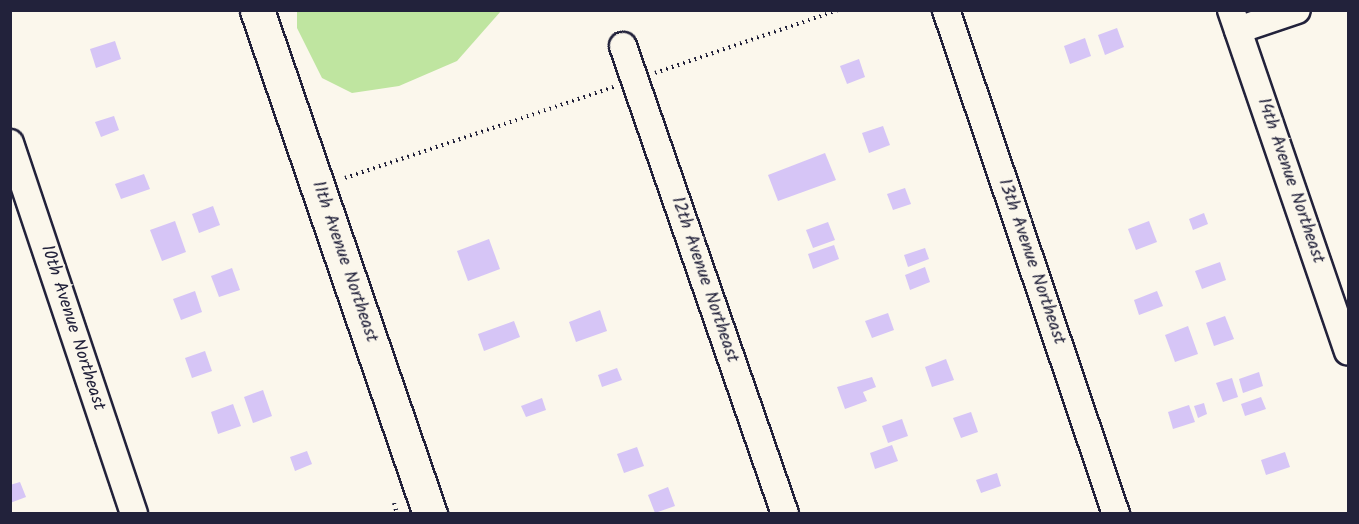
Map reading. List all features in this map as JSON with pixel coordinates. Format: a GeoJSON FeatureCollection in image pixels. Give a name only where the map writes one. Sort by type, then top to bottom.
{"type":"FeatureCollection","features":[{"type":"Feature","properties":{"kind":"street","name":"11th Avenue Northeast"},"geometry":{"type":"LineString","coordinates":[[258,10],[430,513]]}},
{"type":"Feature","properties":{"kind":"street","name":"13th Avenue Northeast"},"geometry":{"type":"LineString","coordinates":[[946,10],[1116,513]]}},
{"type":"Feature","properties":{"kind":"street"},"geometry":{"type":"LineString","coordinates":[[1234,20],[1297,10]]}},
{"type":"Feature","properties":{"kind":"street","name":"14th Avenue Northeast"},"geometry":{"type":"LineString","coordinates":[[1234,20],[1348,352]]}},
{"type":"Feature","properties":{"kind":"street","name":"12th Avenue Northeast"},"geometry":{"type":"LineString","coordinates":[[623,46],[785,513]]}},
{"type":"Feature","properties":{"kind":"street","name":"10th Avenue Northeast"},"geometry":{"type":"LineString","coordinates":[[10,143],[134,513]]}},
{"type":"Feature","properties":{"kind":"path"},"geometry":{"type":"LineString","coordinates":[[345,178],[838,10]]}},
{"type":"Feature","properties":{"kind":"path"},"geometry":{"type":"LineString","coordinates":[[394,503],[397,513]]}},
{"type":"Feature","properties":{"kind":"green space"},"geometry":{"type":"Polygon","coordinates":[[[297,10],[501,11],[457,61],[399,86],[352,93],[322,78],[297,28],[297,10]]]}},
{"type":"Feature","properties":{"kind":"building"},"geometry":{"type":"Polygon","coordinates":[[[1117,28],[1124,47],[1105,55],[1098,35],[1117,28]]]}},
{"type":"Feature","properties":{"kind":"building"},"geometry":{"type":"Polygon","coordinates":[[[1085,38],[1091,56],[1070,64],[1064,46],[1085,38]]]}},
{"type":"Feature","properties":{"kind":"building"},"geometry":{"type":"Polygon","coordinates":[[[115,41],[121,59],[96,68],[90,49],[115,41]]]}},
{"type":"Feature","properties":{"kind":"building"},"geometry":{"type":"Polygon","coordinates":[[[859,59],[865,77],[847,84],[840,66],[859,59]]]}},
{"type":"Feature","properties":{"kind":"building"},"geometry":{"type":"Polygon","coordinates":[[[114,116],[119,130],[101,137],[95,122],[114,116]]]}},
{"type":"Feature","properties":{"kind":"building"},"geometry":{"type":"Polygon","coordinates":[[[883,126],[890,145],[869,153],[862,133],[883,126]]]}},
{"type":"Feature","properties":{"kind":"building"},"geometry":{"type":"Polygon","coordinates":[[[825,153],[836,180],[778,201],[768,175],[825,153]]]}},
{"type":"Feature","properties":{"kind":"building"},"geometry":{"type":"Polygon","coordinates":[[[144,174],[150,189],[121,199],[115,184],[144,174]]]}},
{"type":"Feature","properties":{"kind":"building"},"geometry":{"type":"Polygon","coordinates":[[[905,188],[911,204],[893,210],[887,194],[905,188]]]}},
{"type":"Feature","properties":{"kind":"building"},"geometry":{"type":"Polygon","coordinates":[[[213,206],[220,225],[199,233],[192,214],[213,206]]]}},
{"type":"Feature","properties":{"kind":"building"},"geometry":{"type":"Polygon","coordinates":[[[1204,213],[1208,224],[1193,230],[1189,219],[1204,213]]]}},
{"type":"Feature","properties":{"kind":"building"},"geometry":{"type":"Polygon","coordinates":[[[175,221],[186,252],[162,261],[150,230],[175,221]]]}},
{"type":"Feature","properties":{"kind":"building"},"geometry":{"type":"Polygon","coordinates":[[[1149,221],[1157,242],[1136,250],[1128,229],[1149,221]]]}},
{"type":"Feature","properties":{"kind":"building"},"geometry":{"type":"Polygon","coordinates":[[[828,222],[835,240],[813,248],[806,230],[828,222]]]}},
{"type":"Feature","properties":{"kind":"building"},"geometry":{"type":"Polygon","coordinates":[[[489,239],[500,269],[468,281],[457,251],[489,239]]]}},
{"type":"Feature","properties":{"kind":"building"},"geometry":{"type":"Polygon","coordinates":[[[834,245],[839,259],[813,269],[808,254],[834,245]]]}},
{"type":"Feature","properties":{"kind":"building"},"geometry":{"type":"Polygon","coordinates":[[[925,248],[929,259],[908,267],[904,255],[925,248]]]}},
{"type":"Feature","properties":{"kind":"building"},"geometry":{"type":"Polygon","coordinates":[[[1220,262],[1226,280],[1202,289],[1195,271],[1220,262]]]}},
{"type":"Feature","properties":{"kind":"building"},"geometry":{"type":"Polygon","coordinates":[[[925,267],[930,282],[910,290],[905,275],[925,267]]]}},
{"type":"Feature","properties":{"kind":"building"},"geometry":{"type":"Polygon","coordinates":[[[232,268],[240,290],[219,297],[211,276],[232,268]]]}},
{"type":"Feature","properties":{"kind":"building"},"geometry":{"type":"Polygon","coordinates":[[[195,291],[202,312],[181,320],[173,299],[195,291]]]}},
{"type":"Feature","properties":{"kind":"building"},"geometry":{"type":"Polygon","coordinates":[[[1157,291],[1163,306],[1139,315],[1134,300],[1157,291]]]}},
{"type":"Feature","properties":{"kind":"building"},"geometry":{"type":"Polygon","coordinates":[[[600,310],[607,331],[576,342],[569,322],[600,310]]]}},
{"type":"Feature","properties":{"kind":"building"},"geometry":{"type":"Polygon","coordinates":[[[888,313],[894,330],[872,338],[865,321],[888,313]]]}},
{"type":"Feature","properties":{"kind":"building"},"geometry":{"type":"Polygon","coordinates":[[[1225,316],[1234,339],[1214,346],[1206,323],[1225,316]]]}},
{"type":"Feature","properties":{"kind":"building"},"geometry":{"type":"Polygon","coordinates":[[[514,321],[520,337],[484,351],[478,334],[514,321]]]}},
{"type":"Feature","properties":{"kind":"building"},"geometry":{"type":"Polygon","coordinates":[[[1188,326],[1198,354],[1175,362],[1165,335],[1188,326]]]}},
{"type":"Feature","properties":{"kind":"building"},"geometry":{"type":"Polygon","coordinates":[[[205,351],[212,371],[192,378],[185,358],[205,351]]]}},
{"type":"Feature","properties":{"kind":"building"},"geometry":{"type":"Polygon","coordinates":[[[946,359],[954,380],[932,387],[925,367],[946,359]]]}},
{"type":"Feature","properties":{"kind":"building"},"geometry":{"type":"Polygon","coordinates":[[[617,368],[622,380],[602,387],[598,375],[617,368]]]}},
{"type":"Feature","properties":{"kind":"building"},"geometry":{"type":"Polygon","coordinates":[[[1259,372],[1263,386],[1243,393],[1239,379],[1259,372]]]}},
{"type":"Feature","properties":{"kind":"building"},"geometry":{"type":"Polygon","coordinates":[[[872,377],[876,387],[863,392],[867,401],[845,409],[837,387],[872,377]]]}},
{"type":"Feature","properties":{"kind":"building"},"geometry":{"type":"Polygon","coordinates":[[[1232,378],[1238,397],[1223,402],[1216,383],[1232,378]]]}},
{"type":"Feature","properties":{"kind":"building"},"geometry":{"type":"Polygon","coordinates":[[[263,390],[272,416],[253,423],[244,397],[263,390]]]}},
{"type":"Feature","properties":{"kind":"building"},"geometry":{"type":"Polygon","coordinates":[[[1261,397],[1266,409],[1245,416],[1241,404],[1261,397]]]}},
{"type":"Feature","properties":{"kind":"building"},"geometry":{"type":"Polygon","coordinates":[[[542,398],[546,410],[526,417],[521,406],[542,398]]]}},
{"type":"Feature","properties":{"kind":"building"},"geometry":{"type":"Polygon","coordinates":[[[1204,403],[1207,414],[1198,418],[1194,406],[1204,403]]]}},
{"type":"Feature","properties":{"kind":"building"},"geometry":{"type":"Polygon","coordinates":[[[233,404],[241,426],[218,434],[211,412],[233,404]]]}},
{"type":"Feature","properties":{"kind":"building"},"geometry":{"type":"Polygon","coordinates":[[[1189,405],[1195,422],[1173,429],[1168,412],[1189,405]]]}},
{"type":"Feature","properties":{"kind":"building"},"geometry":{"type":"Polygon","coordinates":[[[971,412],[978,432],[961,438],[953,418],[971,412]]]}},
{"type":"Feature","properties":{"kind":"building"},"geometry":{"type":"Polygon","coordinates":[[[902,419],[908,436],[888,443],[882,426],[902,419]]]}},
{"type":"Feature","properties":{"kind":"building"},"geometry":{"type":"Polygon","coordinates":[[[892,445],[898,461],[875,469],[870,453],[892,445]]]}},
{"type":"Feature","properties":{"kind":"building"},"geometry":{"type":"Polygon","coordinates":[[[637,447],[644,466],[624,473],[617,454],[637,447]]]}},
{"type":"Feature","properties":{"kind":"building"},"geometry":{"type":"Polygon","coordinates":[[[307,451],[312,464],[295,471],[290,457],[307,451]]]}},
{"type":"Feature","properties":{"kind":"building"},"geometry":{"type":"Polygon","coordinates":[[[1285,452],[1290,467],[1266,475],[1261,460],[1285,452]]]}},
{"type":"Feature","properties":{"kind":"building"},"geometry":{"type":"Polygon","coordinates":[[[997,473],[1001,486],[981,493],[976,480],[997,473]]]}},
{"type":"Feature","properties":{"kind":"building"},"geometry":{"type":"Polygon","coordinates":[[[20,482],[26,497],[10,503],[10,485],[20,482]]]}},
{"type":"Feature","properties":{"kind":"building"},"geometry":{"type":"Polygon","coordinates":[[[668,487],[675,506],[655,513],[648,495],[668,487]]]}}]}
